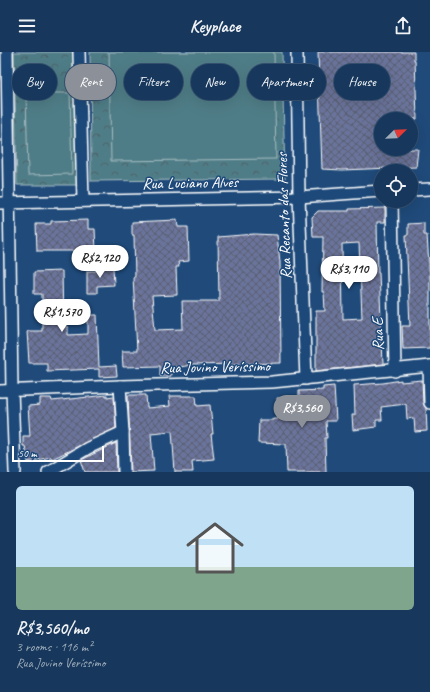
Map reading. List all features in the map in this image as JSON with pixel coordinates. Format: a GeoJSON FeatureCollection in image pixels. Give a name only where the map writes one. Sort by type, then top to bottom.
{"type":"FeatureCollection","features":[{"type":"Feature","properties":{"kind":"street"},"geometry":{"type":"LineString","coordinates":[[7,52],[5,203],[15,472]]}},
{"type":"Feature","properties":{"kind":"street"},"geometry":{"type":"LineString","coordinates":[[79,52],[83,202]]}},
{"type":"Feature","properties":{"kind":"street","name":"Rua Recanto das Flores"},"geometry":{"type":"LineString","coordinates":[[297,52],[299,197],[306,379]]}},
{"type":"Feature","properties":{"kind":"street"},"geometry":{"type":"LineString","coordinates":[[418,190],[430,190]]}},
{"type":"Feature","properties":{"kind":"street","name":"Rua Luciano Alves"},"geometry":{"type":"LineString","coordinates":[[5,203],[299,197],[374,192]]}},
{"type":"Feature","properties":{"kind":"street","name":"Rua E"},"geometry":{"type":"LineString","coordinates":[[392,208],[395,371]]}},
{"type":"Feature","properties":{"kind":"street"},"geometry":{"type":"LineString","coordinates":[[429,366],[430,403]]}},
{"type":"Feature","properties":{"kind":"street","name":"Rua Jovino Veríssimo"},"geometry":{"type":"LineString","coordinates":[[0,391],[272,382],[395,371],[429,366]]}},
{"type":"Feature","properties":{"kind":"street"},"geometry":{"type":"LineString","coordinates":[[120,386],[124,472]]}},
{"type":"Feature","properties":{"kind":"street"},"geometry":{"type":"LineString","coordinates":[[48,472],[88,448],[123,432]]}},
{"type":"Feature","properties":{"kind":"green space"},"geometry":{"type":"Polygon","coordinates":[[[14,52],[75,52],[75,64],[65,64],[65,100],[76,100],[77,185],[17,185],[15,100],[57,100],[57,64],[14,64],[14,52]]]}},
{"type":"Feature","properties":{"kind":"green space"},"geometry":{"type":"Polygon","coordinates":[[[90,52],[282,52],[282,64],[247,64],[247,100],[283,100],[285,179],[91,181],[90,100],[116,100],[116,64],[90,64],[90,52]]]}},
{"type":"Feature","properties":{"kind":"green space"},"geometry":{"type":"Polygon","coordinates":[[[109,52],[274,52],[274,64],[247,64],[247,100],[275,100],[276,159],[111,161],[110,100],[116,100],[116,64],[109,64],[109,52]]]}},
{"type":"Feature","properties":{"kind":"green space"},"geometry":{"type":"Polygon","coordinates":[[[57,93],[65,93],[65,100],[70,100],[72,174],[28,175],[26,100],[57,100],[57,93]]]}},
{"type":"Feature","properties":{"kind":"building"},"geometry":{"type":"Polygon","coordinates":[[[318,52],[414,52],[417,112],[374,112],[374,156],[417,156],[416,164],[374,164],[374,169],[322,169],[320,100],[326,100],[326,64],[318,64],[318,52]]]}},
{"type":"Feature","properties":{"kind":"building"},"geometry":{"type":"Polygon","coordinates":[[[385,208],[385,222],[377,222],[383,364],[316,371],[316,311],[325,311],[324,292],[322,292],[323,237],[313,237],[312,217],[318,211],[349,211],[349,209],[385,208]],[[359,243],[342,244],[343,319],[362,318],[359,243]]]}},
{"type":"Feature","properties":{"kind":"building"},"geometry":{"type":"Polygon","coordinates":[[[88,220],[88,229],[95,229],[96,251],[37,251],[36,224],[51,224],[51,221],[88,220]]]}},
{"type":"Feature","properties":{"kind":"building"},"geometry":{"type":"Polygon","coordinates":[[[177,220],[178,227],[188,227],[189,261],[178,262],[179,267],[176,267],[177,295],[152,296],[155,330],[183,329],[182,301],[219,301],[218,237],[254,234],[277,235],[280,262],[281,363],[193,365],[171,368],[171,376],[160,376],[160,366],[123,367],[122,351],[137,351],[133,277],[135,277],[134,235],[132,235],[132,222],[177,220]]]}},
{"type":"Feature","properties":{"kind":"building"},"geometry":{"type":"Polygon","coordinates":[[[424,223],[424,235],[427,235],[430,280],[430,348],[403,349],[402,326],[410,326],[406,235],[408,235],[408,224],[424,223]]]}},
{"type":"Feature","properties":{"kind":"building"},"geometry":{"type":"Polygon","coordinates":[[[113,267],[114,285],[97,286],[97,293],[87,293],[87,271],[96,271],[96,268],[113,267]]]}},
{"type":"Feature","properties":{"kind":"building"},"geometry":{"type":"Polygon","coordinates":[[[62,271],[63,327],[68,327],[68,335],[88,334],[88,315],[97,315],[99,367],[116,366],[117,376],[99,377],[99,369],[47,371],[47,363],[29,363],[27,331],[42,331],[42,294],[34,294],[34,272],[62,271]]]}},
{"type":"Feature","properties":{"kind":"building"},"geometry":{"type":"Polygon","coordinates":[[[401,380],[401,382],[422,380],[423,403],[426,408],[427,431],[415,432],[414,418],[407,419],[406,404],[381,407],[382,420],[376,420],[376,427],[353,430],[352,415],[355,415],[354,385],[401,380]]]}},
{"type":"Feature","properties":{"kind":"building"},"geometry":{"type":"Polygon","coordinates":[[[334,386],[336,421],[326,421],[326,472],[287,472],[286,444],[258,443],[259,420],[278,419],[277,398],[299,397],[299,391],[323,390],[323,387],[334,386]]]}},
{"type":"Feature","properties":{"kind":"building"},"geometry":{"type":"Polygon","coordinates":[[[107,395],[107,397],[114,396],[116,428],[52,459],[51,457],[28,462],[25,446],[23,446],[23,436],[30,436],[28,406],[40,405],[40,398],[51,398],[52,401],[107,395]]]}},
{"type":"Feature","properties":{"kind":"building"},"geometry":{"type":"Polygon","coordinates":[[[128,395],[146,395],[147,408],[170,406],[169,396],[196,396],[197,406],[210,405],[214,459],[192,461],[193,472],[175,472],[172,431],[151,433],[154,471],[131,472],[128,395]]]}},
{"type":"Feature","properties":{"kind":"building"},"geometry":{"type":"Polygon","coordinates":[[[116,443],[117,472],[85,472],[81,460],[116,443]]]}}]}
